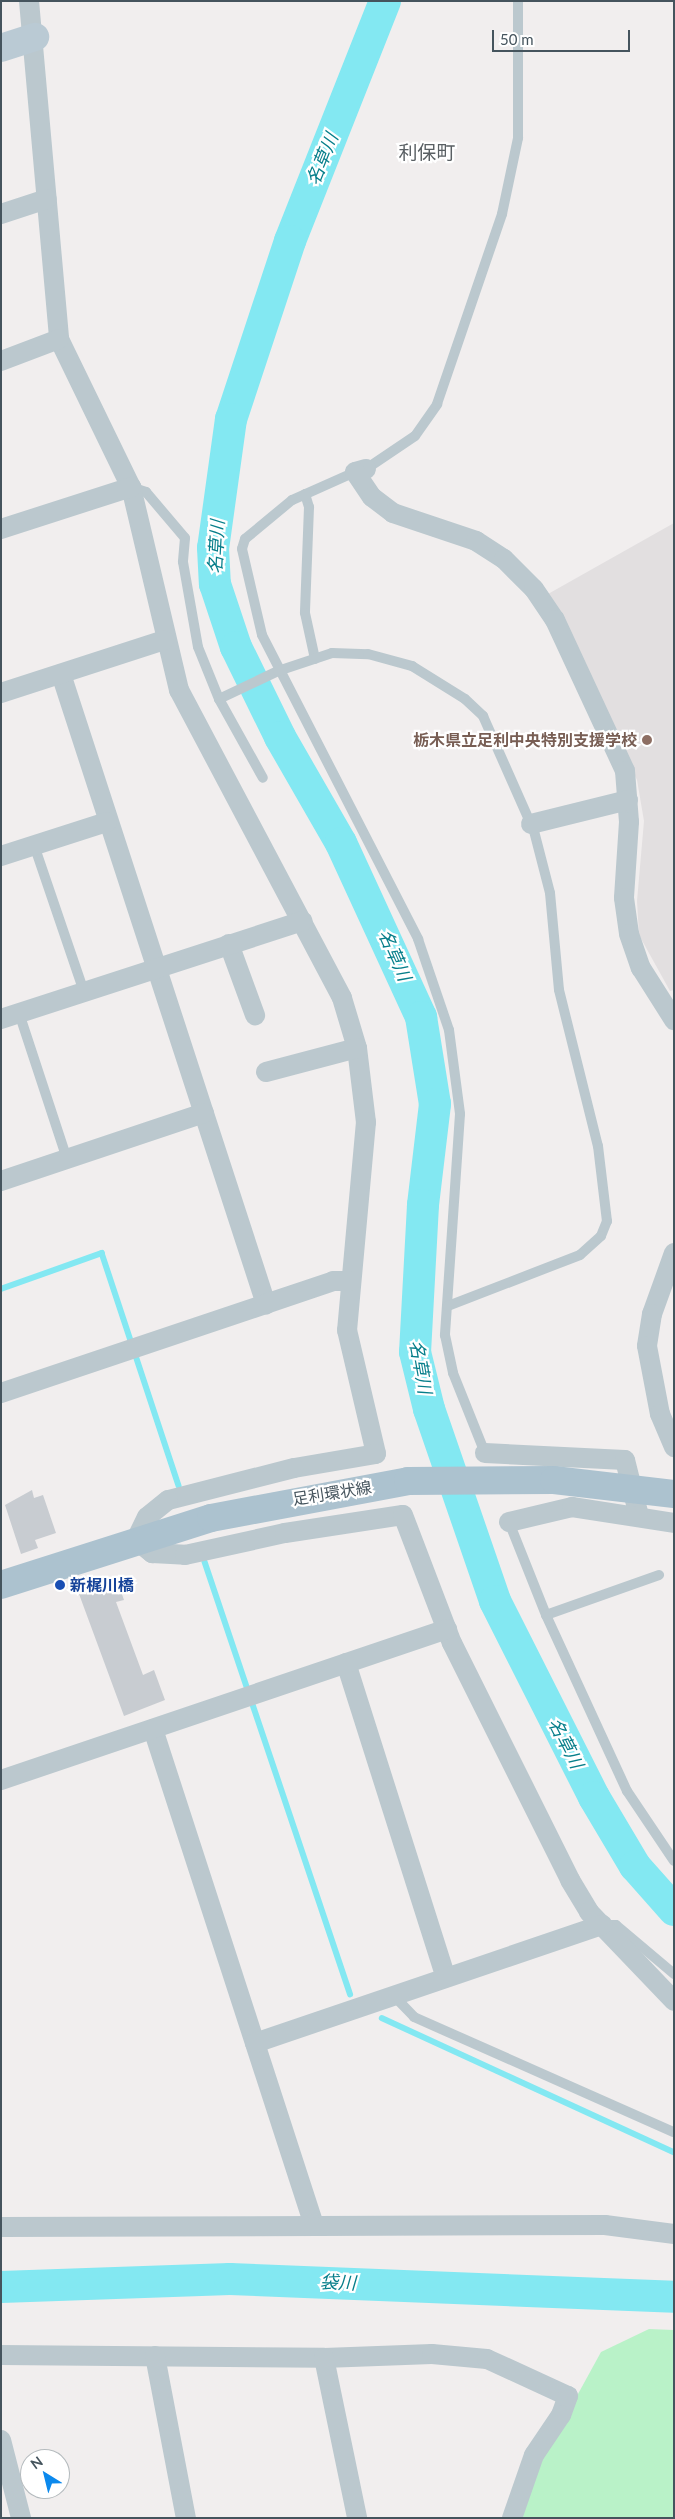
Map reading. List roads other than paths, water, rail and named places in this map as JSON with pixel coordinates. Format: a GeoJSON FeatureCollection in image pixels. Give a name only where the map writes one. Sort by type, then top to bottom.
{"type":"FeatureCollection","features":[{"type":"Feature","properties":{"kind":"main road","name":"足利環状線"},"geometry":{"type":"LineString","coordinates":[[1,1585],[136,1540],[302,1497],[421,1481],[524,1479],[664,1492]]}},
{"type":"Feature","properties":{"kind":"street"},"geometry":{"type":"LineString","coordinates":[[29,1],[35,36],[59,339],[131,487],[164,640],[179,690],[342,998],[357,1048],[366,1150],[351,1281],[348,1350],[376,1454],[294,1468],[168,1500],[147,1517],[136,1540],[152,1552],[185,1555],[286,1533],[403,1515],[447,1629],[540,1824],[602,1926],[674,2001]]}},
{"type":"Feature","properties":{"kind":"street"},"geometry":{"type":"LineString","coordinates":[[1,48],[35,36]]}},
{"type":"Feature","properties":{"kind":"street"},"geometry":{"type":"LineString","coordinates":[[1,214],[47,199]]}},
{"type":"Feature","properties":{"kind":"street"},"geometry":{"type":"LineString","coordinates":[[1,361],[59,339]]}},
{"type":"Feature","properties":{"kind":"street"},"geometry":{"type":"LineString","coordinates":[[361,470],[372,497],[393,513],[476,541],[504,559],[534,589],[555,620],[625,770],[628,800],[624,898],[629,934],[641,968],[670,1008]]}},
{"type":"Feature","properties":{"kind":"street"},"geometry":{"type":"LineString","coordinates":[[1,529],[131,487]]}},
{"type":"Feature","properties":{"kind":"street"},"geometry":{"type":"LineString","coordinates":[[1,693],[164,640]]}},
{"type":"Feature","properties":{"kind":"street"},"geometry":{"type":"LineString","coordinates":[[61,674],[107,822],[266,1304]]}},
{"type":"Feature","properties":{"kind":"street"},"geometry":{"type":"LineString","coordinates":[[531,824],[628,800]]}},
{"type":"Feature","properties":{"kind":"street"},"geometry":{"type":"LineString","coordinates":[[1,856],[107,822]]}},
{"type":"Feature","properties":{"kind":"street"},"geometry":{"type":"LineString","coordinates":[[10,1016],[302,920]]}},
{"type":"Feature","properties":{"kind":"street"},"geometry":{"type":"LineString","coordinates":[[229,944],[255,1015]]}},
{"type":"Feature","properties":{"kind":"street"},"geometry":{"type":"LineString","coordinates":[[266,1072],[357,1048]]}},
{"type":"Feature","properties":{"kind":"street"},"geometry":{"type":"LineString","coordinates":[[1,1181],[204,1113]]}},
{"type":"Feature","properties":{"kind":"street"},"geometry":{"type":"LineString","coordinates":[[674,1253],[652,1314],[647,1346],[660,1414],[674,1447]]}},
{"type":"Feature","properties":{"kind":"street"},"geometry":{"type":"LineString","coordinates":[[1,1393],[333,1281],[351,1281]]}},
{"type":"Feature","properties":{"kind":"street"},"geometry":{"type":"LineString","coordinates":[[485,1453],[625,1460],[639,1516]]}},
{"type":"Feature","properties":{"kind":"street"},"geometry":{"type":"LineString","coordinates":[[509,1522],[572,1507],[674,1523]]}},
{"type":"Feature","properties":{"kind":"street"},"geometry":{"type":"LineString","coordinates":[[1,1780],[447,1629]]}},
{"type":"Feature","properties":{"kind":"street"},"geometry":{"type":"LineString","coordinates":[[346,1663],[446,1978]]}},
{"type":"Feature","properties":{"kind":"street"},"geometry":{"type":"LineString","coordinates":[[153,1729],[314,2225]]}},
{"type":"Feature","properties":{"kind":"street"},"geometry":{"type":"LineString","coordinates":[[255,2043],[602,1926]]}},
{"type":"Feature","properties":{"kind":"street"},"geometry":{"type":"LineString","coordinates":[[1,2227],[605,2224],[674,2234]]}},
{"type":"Feature","properties":{"kind":"street"},"geometry":{"type":"LineString","coordinates":[[1,2355],[324,2358],[432,2354],[487,2359],[568,2396],[561,2415],[534,2455],[512,2518]]}},
{"type":"Feature","properties":{"kind":"street"},"geometry":{"type":"LineString","coordinates":[[155,2356],[186,2518]]}},
{"type":"Feature","properties":{"kind":"street"},"geometry":{"type":"LineString","coordinates":[[324,2358],[357,2518]]}},
{"type":"Feature","properties":{"kind":"street"},"geometry":{"type":"LineString","coordinates":[[1,2440],[21,2518]]}},
{"type":"Feature","properties":{"kind":"lane"},"geometry":{"type":"LineString","coordinates":[[485,1453],[451,1366],[445,1335],[460,1114],[449,1030],[418,939],[280,671],[257,619],[242,549],[245,539],[304,494],[361,470],[415,436],[437,404],[502,214],[518,138],[518,1]]}},
{"type":"Feature","properties":{"kind":"lane"},"geometry":{"type":"LineString","coordinates":[[131,487],[146,492],[185,538],[183,562],[198,647],[219,699],[263,778]]}},
{"type":"Feature","properties":{"kind":"lane"},"geometry":{"type":"LineString","coordinates":[[304,494],[309,507],[305,613],[315,659]]}},
{"type":"Feature","properties":{"kind":"lane"},"geometry":{"type":"LineString","coordinates":[[219,699],[280,671],[346,651],[389,659],[423,671],[475,707],[531,824],[550,893],[559,990],[598,1146],[607,1221],[601,1236],[580,1255],[448,1306]]}},
{"type":"Feature","properties":{"kind":"lane"},"geometry":{"type":"LineString","coordinates":[[34,846],[84,992]]}},
{"type":"Feature","properties":{"kind":"lane"},"geometry":{"type":"LineString","coordinates":[[10,1016],[67,1159]]}},
{"type":"Feature","properties":{"kind":"lane"},"geometry":{"type":"LineString","coordinates":[[509,1522],[546,1615],[627,1791],[674,1861]]}},
{"type":"Feature","properties":{"kind":"lane"},"geometry":{"type":"LineString","coordinates":[[546,1615],[659,1575]]}},
{"type":"Feature","properties":{"kind":"lane"},"geometry":{"type":"LineString","coordinates":[[602,1926],[616,1925],[674,1974]]}},
{"type":"Feature","properties":{"kind":"lane"},"geometry":{"type":"LineString","coordinates":[[394,1996],[414,2017],[674,2132]]}},
{"type":"Feature","properties":{"kind":"waterway","name":"名草川"},"geometry":{"type":"LineString","coordinates":[[385,1],[290,241],[231,419],[213,548],[215,584],[236,647],[280,737],[341,843],[421,1017],[435,1104],[423,1205],[415,1352],[429,1409],[495,1601],[594,1797],[635,1866],[674,1910]]}},
{"type":"Feature","properties":{"kind":"waterway"},"geometry":{"type":"LineString","coordinates":[[1,1289],[102,1253],[179,1486]]}},
{"type":"Feature","properties":{"kind":"waterway"},"geometry":{"type":"LineString","coordinates":[[205,1562],[350,1994]]}},
{"type":"Feature","properties":{"kind":"waterway"},"geometry":{"type":"LineString","coordinates":[[382,2018],[674,2152]]}},
{"type":"Feature","properties":{"kind":"waterway","name":"袋川"},"geometry":{"type":"LineString","coordinates":[[1,2287],[230,2279],[674,2297]]}},
{"type":"Feature","properties":{"kind":"place","name":"栃木県立足利中央特別支援学校"},"geometry":{"type":"Point","coordinates":[647,740]}},
{"type":"Feature","properties":{"kind":"place","name":"新梶川橋"},"geometry":{"type":"Point","coordinates":[60,1585]}},
{"type":"Feature","properties":{"kind":"district","name":"利保町"},"geometry":{"type":"Point","coordinates":[427,152]}}]}
